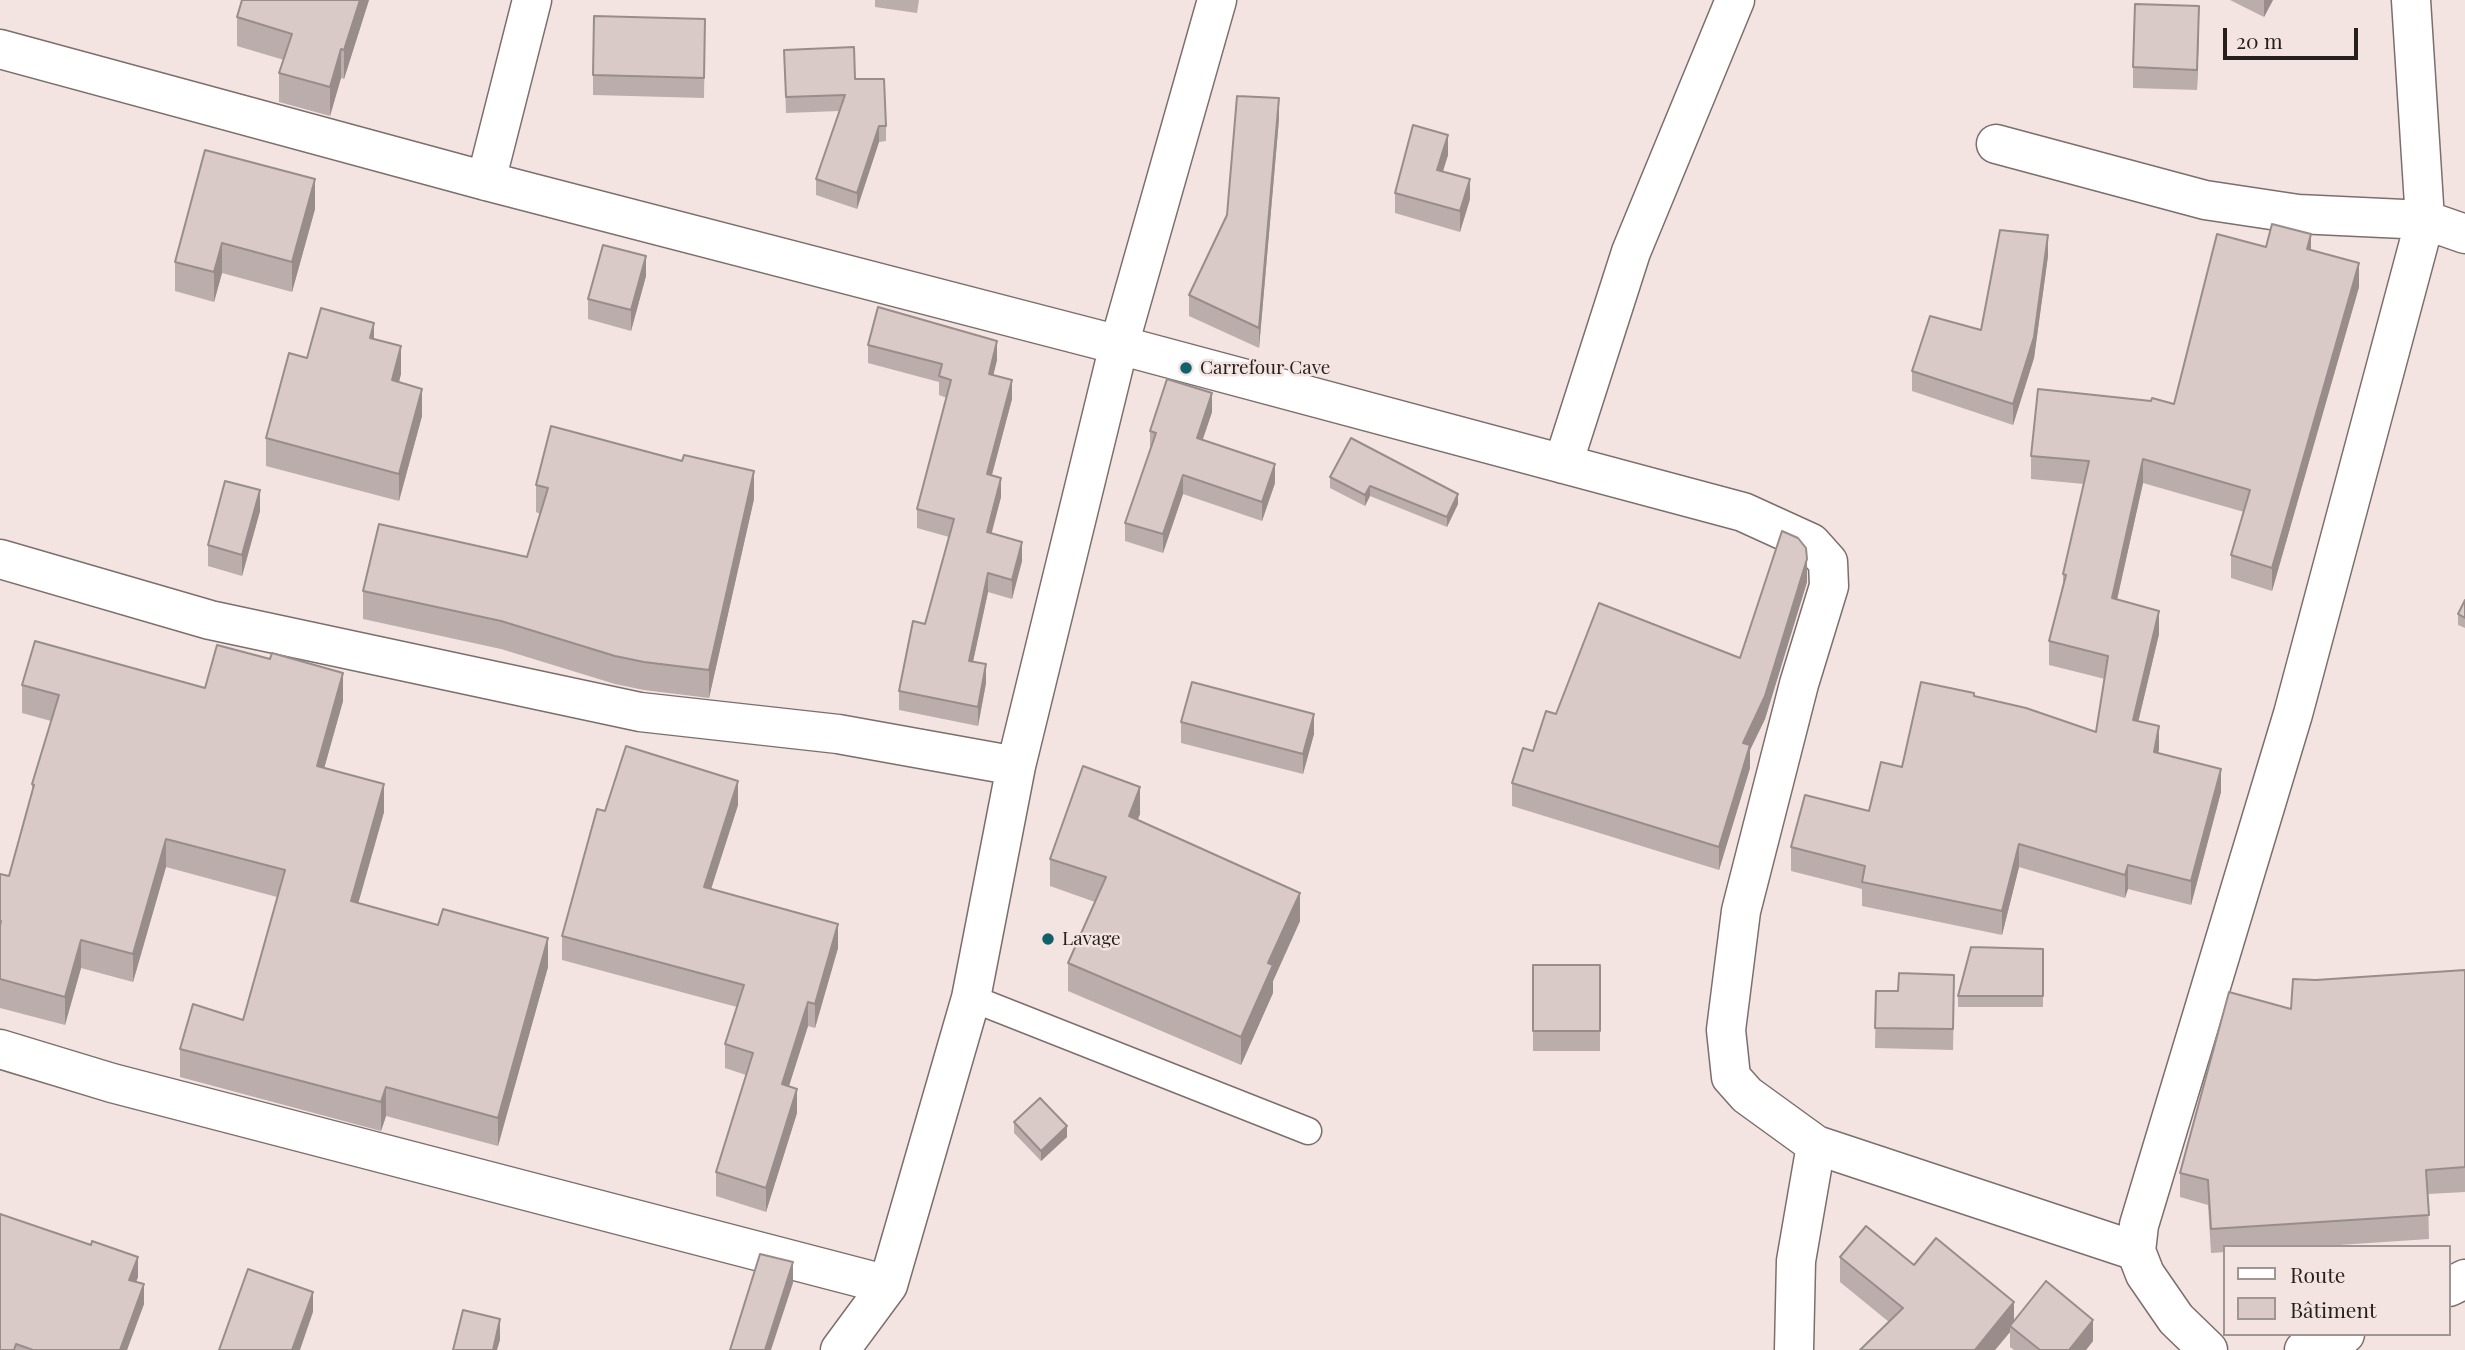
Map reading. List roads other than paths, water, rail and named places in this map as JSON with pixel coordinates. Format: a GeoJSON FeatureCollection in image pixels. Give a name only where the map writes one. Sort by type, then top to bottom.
{"type":"FeatureCollection","features":[{"type":"Feature","properties":{"kind":"street"},"geometry":{"type":"LineString","coordinates":[[486,181],[533,0]]}},
{"type":"Feature","properties":{"kind":"street"},"geometry":{"type":"LineString","coordinates":[[840,1350],[888,1285],[971,998],[1016,765],[1119,345],[1217,0]]}},
{"type":"Feature","properties":{"kind":"street"},"geometry":{"type":"LineString","coordinates":[[1563,464],[1631,252],[1735,0]]}},
{"type":"Feature","properties":{"kind":"street"},"geometry":{"type":"LineString","coordinates":[[2208,1350],[2176,1319],[2144,1274],[2136,1251],[2138,1225],[2293,714],[2425,220],[2411,0]]}},
{"type":"Feature","properties":{"kind":"street"},"geometry":{"type":"LineString","coordinates":[[0,49],[486,181],[1119,345],[1743,512],[1811,543],[1828,562],[1829,586],[1799,684],[1741,911],[1727,1030],[1731,1077],[1746,1095],[1816,1146],[2136,1251]]}},
{"type":"Feature","properties":{"kind":"street"},"geometry":{"type":"LineString","coordinates":[[1996,144],[2205,200],[2298,214],[2425,220],[2465,234]]}},
{"type":"Feature","properties":{"kind":"street"},"geometry":{"type":"LineString","coordinates":[[0,559],[211,620],[640,712],[838,734],[1016,765]]}},
{"type":"Feature","properties":{"kind":"street"},"geometry":{"type":"LineString","coordinates":[[0,1049],[111,1083],[888,1285]]}},
{"type":"Feature","properties":{"kind":"street"},"geometry":{"type":"LineString","coordinates":[[1794,1350],[1796,1261],[1816,1146]]}},
{"type":"Feature","properties":{"kind":"street"},"geometry":{"type":"LineString","coordinates":[[2304,1350],[2340,1336]]}},
{"type":"Feature","properties":{"kind":"lane"},"geometry":{"type":"LineString","coordinates":[[971,998],[1308,1131]]}},
{"type":"Feature","properties":{"kind":"place","name":"Carrefour Cave"},"geometry":{"type":"Point","coordinates":[1186,368]}},
{"type":"Feature","properties":{"kind":"place","name":"Lavage"},"geometry":{"type":"Point","coordinates":[1048,939]}}]}
